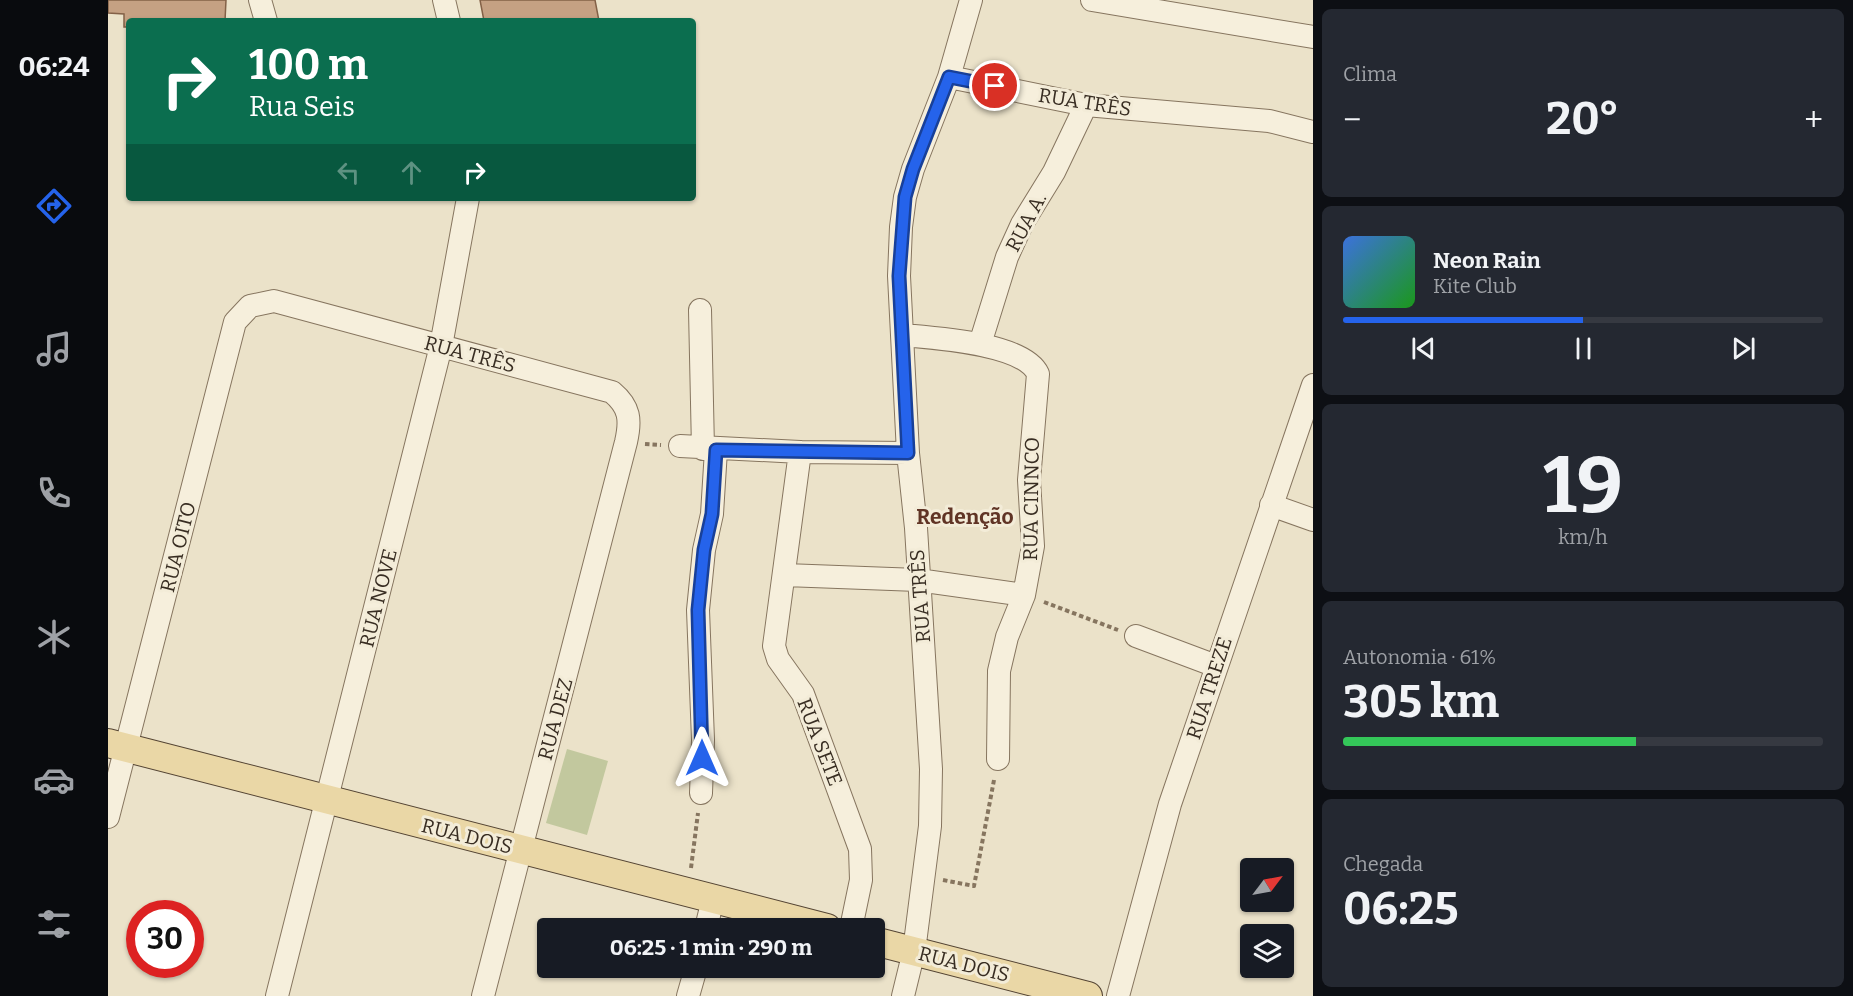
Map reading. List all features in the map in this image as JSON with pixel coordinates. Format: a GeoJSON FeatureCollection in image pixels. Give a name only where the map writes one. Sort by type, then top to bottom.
{"type":"FeatureCollection","features":[{"type":"Feature","properties":{"kind":"main road","name":"RUA DOIS"},"geometry":{"type":"LineString","coordinates":[[117,745],[787,918]]}},
{"type":"Feature","properties":{"kind":"main road","name":"RUA DOIS"},"geometry":{"type":"LineString","coordinates":[[885,944],[1088,996]]}},
{"type":"Feature","properties":{"kind":"street"},"geometry":{"type":"LineString","coordinates":[[260,0],[265,18]]}},
{"type":"Feature","properties":{"kind":"street"},"geometry":{"type":"LineString","coordinates":[[444,0],[449,18]]}},
{"type":"Feature","properties":{"kind":"street"},"geometry":{"type":"LineString","coordinates":[[949,77],[971,0]]}},
{"type":"Feature","properties":{"kind":"street"},"geometry":{"type":"LineString","coordinates":[[1100,1],[1313,37]]}},
{"type":"Feature","properties":{"kind":"street","name":"RUA TRÊS"},"geometry":{"type":"LineString","coordinates":[[903,996],[914,951],[924,877],[930,826],[932,769],[908,453],[899,276],[905,197],[913,169],[949,77],[1086,105],[1269,121],[1313,132]]}},
{"type":"Feature","properties":{"kind":"street","name":"RUA A."},"geometry":{"type":"LineString","coordinates":[[980,344],[1007,257],[1022,224],[1054,172],[1086,105]]}},
{"type":"Feature","properties":{"kind":"street","name":"RUA NOVE"},"geometry":{"type":"LineString","coordinates":[[277,996],[441,346],[467,201]]}},
{"type":"Feature","properties":{"kind":"street","name":"RUA TRÊS"},"geometry":{"type":"LineString","coordinates":[[274,300],[612,392],[628,411],[630,422],[626,442]]}},
{"type":"Feature","properties":{"kind":"street","name":"RUA OITO"},"geometry":{"type":"LineString","coordinates":[[108,817],[117,745],[235,322],[250,306],[274,300]]}},
{"type":"Feature","properties":{"kind":"street"},"geometry":{"type":"LineString","coordinates":[[700,310],[712,514],[704,550],[698,610],[703,740],[701,793]]}},
{"type":"Feature","properties":{"kind":"street","name":"RUA CINNCO"},"geometry":{"type":"LineString","coordinates":[[902,335],[980,344],[1030,362],[1038,374],[1029,480],[1033,546],[1024,595],[1007,637],[999,671],[998,759]]}},
{"type":"Feature","properties":{"kind":"street","name":"RUA TREZE"},"geometry":{"type":"LineString","coordinates":[[1118,996],[1170,804],[1270,505],[1313,385]]}},
{"type":"Feature","properties":{"kind":"street","name":"RUA DEZ"},"geometry":{"type":"LineString","coordinates":[[483,996],[626,442]]}},
{"type":"Feature","properties":{"kind":"street"},"geometry":{"type":"LineString","coordinates":[[680,446],[709,450],[800,453],[908,453]]}},
{"type":"Feature","properties":{"kind":"street","name":"RUA SETE"},"geometry":{"type":"LineString","coordinates":[[800,453],[774,646],[778,659],[803,694],[860,849],[861,880],[853,918]]}},
{"type":"Feature","properties":{"kind":"street"},"geometry":{"type":"LineString","coordinates":[[1270,505],[1313,520]]}},
{"type":"Feature","properties":{"kind":"street"},"geometry":{"type":"LineString","coordinates":[[785,574],[918,580],[1024,595]]}},
{"type":"Feature","properties":{"kind":"street"},"geometry":{"type":"LineString","coordinates":[[1136,636],[1216,666]]}},
{"type":"Feature","properties":{"kind":"street"},"geometry":{"type":"LineString","coordinates":[[701,896],[704,918]]}},
{"type":"Feature","properties":{"kind":"street"},"geometry":{"type":"LineString","coordinates":[[688,996],[693,978]]}},
{"type":"Feature","properties":{"kind":"path"},"geometry":{"type":"LineString","coordinates":[[626,442],[680,446]]}},
{"type":"Feature","properties":{"kind":"path"},"geometry":{"type":"LineString","coordinates":[[1024,595],[1136,636]]}},
{"type":"Feature","properties":{"kind":"path"},"geometry":{"type":"LineString","coordinates":[[924,877],[974,886],[998,759]]}},
{"type":"Feature","properties":{"kind":"path"},"geometry":{"type":"LineString","coordinates":[[701,793],[701,896]]}},
{"type":"Feature","properties":{"kind":"green space"},"geometry":{"type":"Polygon","coordinates":[[[567,749],[608,761],[587,835],[546,823],[567,749]]]}},
{"type":"Feature","properties":{"kind":"building"},"geometry":{"type":"Polygon","coordinates":[[[108,0],[226,0],[225,18],[126,18],[126,27],[124,27],[124,14],[108,13],[108,0]]]}},
{"type":"Feature","properties":{"kind":"building"},"geometry":{"type":"Polygon","coordinates":[[[480,0],[595,0],[598,18],[483,18],[480,0]]]}},
{"type":"Feature","properties":{"kind":"district","name":"Redenção"},"geometry":{"type":"Point","coordinates":[965,517]}},
{"type":"Feature","properties":{"kind":"route"},"geometry":{"type":"LineString","coordinates":[[702,758],[698,610],[704,550],[712,514],[716,450],[908,453],[899,276],[905,197],[913,169],[949,77],[995,86]]}}]}
